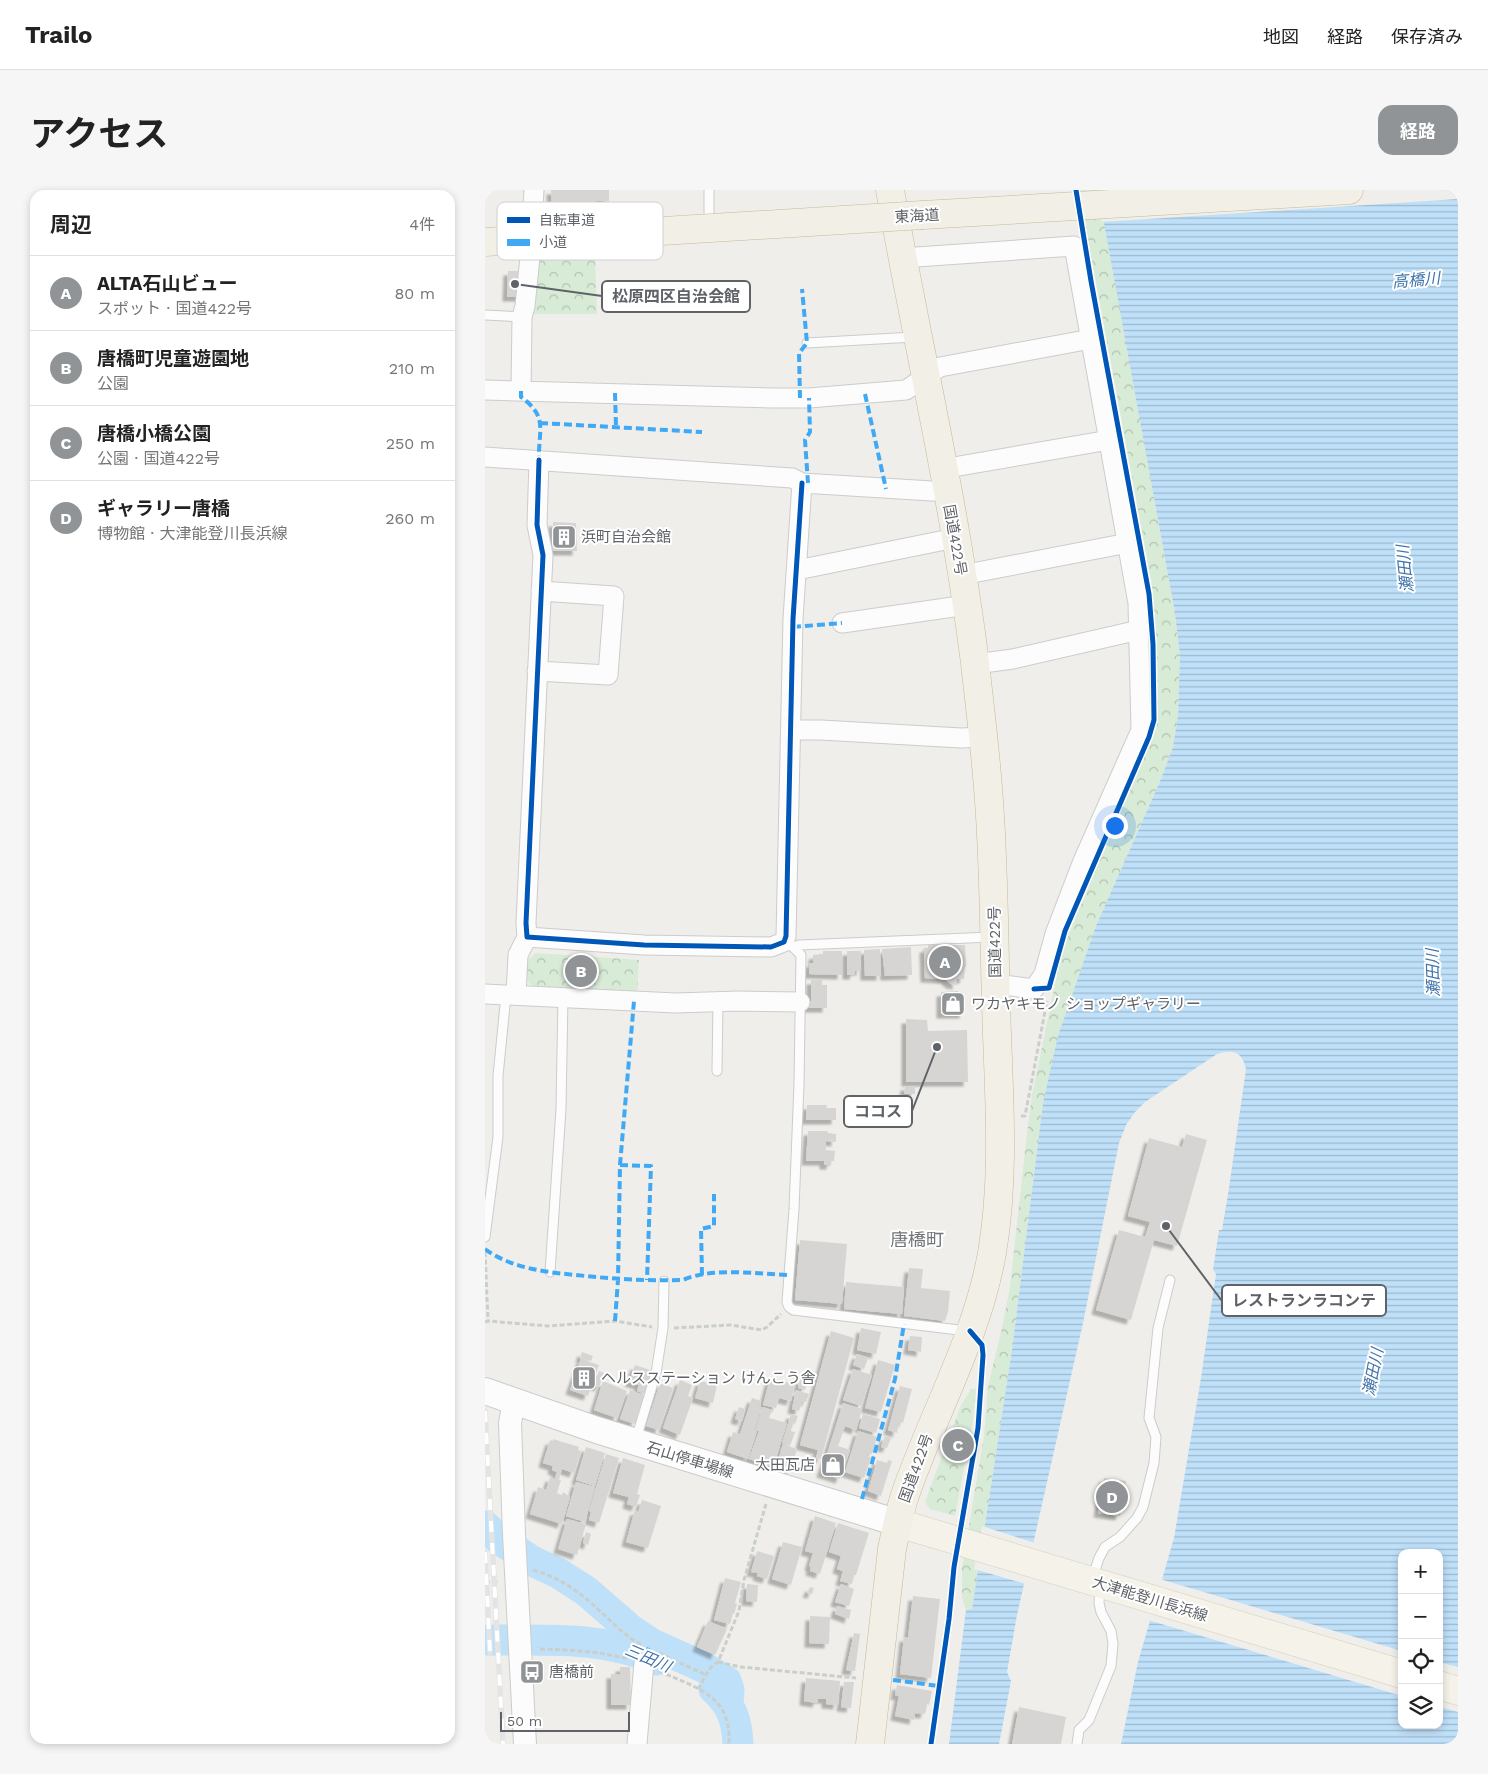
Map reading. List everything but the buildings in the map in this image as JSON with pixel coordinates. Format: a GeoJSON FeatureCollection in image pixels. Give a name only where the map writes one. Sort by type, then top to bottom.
{"type":"FeatureCollection","features":[{"type":"Feature","properties":{"kind":"highway","name":"国道422号"},"geometry":{"type":"LineString","coordinates":[[870,1744],[892,1549],[911,1478],[980,1303],[992,1254],[998,1198],[1000,1149],[995,937],[989,800],[975,664],[962,575],[890,190]]}},
{"type":"Feature","properties":{"kind":"highway","name":"東海道"},"geometry":{"type":"LineString","coordinates":[[663,231],[923,215],[1020,200],[1071,208],[1349,190]]}},
{"type":"Feature","properties":{"kind":"main road","name":"石山停車場線"},"geometry":{"type":"LineString","coordinates":[[485,1390],[635,1442],[898,1523]]}},
{"type":"Feature","properties":{"kind":"main road","name":"大津能登川長浜線"},"geometry":{"type":"LineString","coordinates":[[898,1523],[1398,1673]]}},
{"type":"Feature","properties":{"kind":"main road"},"geometry":{"type":"LineString","coordinates":[[1443,1686],[1458,1691]]}},
{"type":"Feature","properties":{"kind":"street"},"geometry":{"type":"LineString","coordinates":[[663,231],[895,217]]}},
{"type":"Feature","properties":{"kind":"street"},"geometry":{"type":"LineString","coordinates":[[902,258],[1075,246],[1138,603],[1141,730],[1083,861],[1055,934],[1042,988],[996,984]]}},
{"type":"Feature","properties":{"kind":"street"},"geometry":{"type":"LineString","coordinates":[[521,391],[522,317],[525,306],[529,260]]}},
{"type":"Feature","properties":{"kind":"street"},"geometry":{"type":"LineString","coordinates":[[485,390],[809,398],[906,390],[939,367],[1091,339]]}},
{"type":"Feature","properties":{"kind":"street"},"geometry":{"type":"LineString","coordinates":[[485,457],[793,478],[802,483],[932,491],[944,480],[1109,440]]}},
{"type":"Feature","properties":{"kind":"street"},"geometry":{"type":"LineString","coordinates":[[511,995],[518,956],[527,937],[526,914],[543,555],[537,525],[539,460]]}},
{"type":"Feature","properties":{"kind":"street"},"geometry":{"type":"LineString","coordinates":[[527,937],[663,945],[771,946],[789,944],[786,936],[793,619],[802,483]]}},
{"type":"Feature","properties":{"kind":"street"},"geometry":{"type":"LineString","coordinates":[[797,569],[955,538]]}},
{"type":"Feature","properties":{"kind":"street"},"geometry":{"type":"LineString","coordinates":[[962,575],[1128,544]]}},
{"type":"Feature","properties":{"kind":"street"},"geometry":{"type":"LineString","coordinates":[[537,671],[608,675],[614,596],[541,591]]}},
{"type":"Feature","properties":{"kind":"street"},"geometry":{"type":"LineString","coordinates":[[842,623],[967,605]]}},
{"type":"Feature","properties":{"kind":"street"},"geometry":{"type":"LineString","coordinates":[[975,664],[1013,659],[1139,630]]}},
{"type":"Feature","properties":{"kind":"street"},"geometry":{"type":"LineString","coordinates":[[791,730],[961,738],[983,737]]}},
{"type":"Feature","properties":{"kind":"street"},"geometry":{"type":"LineString","coordinates":[[485,994],[676,1003],[800,1002]]}},
{"type":"Feature","properties":{"kind":"street"},"geometry":{"type":"LineString","coordinates":[[515,1401],[510,1423],[514,1534],[521,1565],[520,1638],[525,1744]]}},
{"type":"Feature","properties":{"kind":"street"},"geometry":{"type":"LineString","coordinates":[[637,1744],[649,1654]]}},
{"type":"Feature","properties":{"kind":"lane"},"geometry":{"type":"LineString","coordinates":[[709,190],[709,228]]}},
{"type":"Feature","properties":{"kind":"lane"},"geometry":{"type":"LineString","coordinates":[[485,315],[522,317]]}},
{"type":"Feature","properties":{"kind":"lane"},"geometry":{"type":"LineString","coordinates":[[807,343],[917,336]]}},
{"type":"Feature","properties":{"kind":"lane"},"geometry":{"type":"LineString","coordinates":[[789,944],[995,937]]}},
{"type":"Feature","properties":{"kind":"lane"},"geometry":{"type":"LineString","coordinates":[[789,944],[801,956],[794,1209],[787,1302],[789,1307],[793,1310],[970,1331]]}},
{"type":"Feature","properties":{"kind":"lane"},"geometry":{"type":"LineString","coordinates":[[485,1237],[498,1137],[498,1076],[511,995]]}},
{"type":"Feature","properties":{"kind":"lane"},"geometry":{"type":"LineString","coordinates":[[550,1272],[561,1109],[563,997]]}},
{"type":"Feature","properties":{"kind":"lane"},"geometry":{"type":"LineString","coordinates":[[717,1071],[718,1002]]}},
{"type":"Feature","properties":{"kind":"lane"},"geometry":{"type":"LineString","coordinates":[[635,1442],[656,1373],[663,1328],[664,1280]]}},
{"type":"Feature","properties":{"kind":"lane"},"geometry":{"type":"LineString","coordinates":[[1077,1744],[1079,1730],[1089,1720],[1111,1666],[1113,1644],[1111,1631],[1101,1612],[1096,1582],[1099,1558],[1105,1547],[1120,1537],[1137,1518],[1143,1508],[1154,1463],[1156,1437],[1149,1418],[1158,1328],[1170,1280]]}},
{"type":"Feature","properties":{"kind":"path"},"geometry":{"type":"LineString","coordinates":[[1014,1116],[1025,1116],[1042,988]]}},
{"type":"Feature","properties":{"kind":"path"},"geometry":{"type":"LineString","coordinates":[[485,1252],[486,1321],[548,1326],[615,1321],[663,1328],[731,1325],[762,1330],[789,1307]]}},
{"type":"Feature","properties":{"kind":"path"},"geometry":{"type":"LineString","coordinates":[[699,1688],[706,1675],[716,1663],[739,1611],[744,1580],[768,1497]]}},
{"type":"Feature","properties":{"kind":"path"},"geometry":{"type":"LineString","coordinates":[[521,1565],[544,1573],[575,1590],[649,1654],[706,1675]]}},
{"type":"Feature","properties":{"kind":"path"},"geometry":{"type":"LineString","coordinates":[[716,1663],[861,1678]]}},
{"type":"Feature","properties":{"kind":"green space"},"geometry":{"type":"Polygon","coordinates":[[[1079,190],[1098,190],[1108,242],[1175,613],[1180,656],[1178,715],[1173,747],[1161,779],[1096,926],[1043,1103],[1012,1350],[972,1609],[966,1610],[962,1598],[962,1568],[984,1436],[988,1386],[1010,1287],[1032,1095],[1061,956],[1157,726],[1156,636],[1152,585],[1079,190]]]}},
{"type":"Feature","properties":{"kind":"green space"},"geometry":{"type":"Polygon","coordinates":[[[536,260],[595,260],[597,314],[534,314],[536,260]]]}},
{"type":"Feature","properties":{"kind":"green space"},"geometry":{"type":"Polygon","coordinates":[[[536,953],[639,960],[637,996],[536,989],[524,979],[524,963],[536,953]]]}},
{"type":"Feature","properties":{"kind":"green space"},"geometry":{"type":"Polygon","coordinates":[[[971,1389],[976,1389],[973,1420],[955,1516],[930,1509],[925,1502],[961,1405],[971,1389]]]}},
{"type":"Feature","properties":{"kind":"water"},"geometry":{"type":"Polygon","coordinates":[[[1098,190],[1458,190],[1458,1744],[1121,1744],[1138,1662],[1174,1538],[1201,1378],[1216,1274],[1213,1270],[1219,1230],[1222,1230],[1229,1188],[1246,1069],[1240,1055],[1228,1052],[1217,1054],[1145,1102],[1126,1125],[1119,1143],[1083,1323],[1017,1615],[1007,1672],[1011,1681],[999,1744],[949,1744],[966,1610],[972,1609],[1012,1350],[1043,1103],[1058,1036],[1096,926],[1161,779],[1173,747],[1178,715],[1180,656],[1175,613],[1098,190]]]}},
{"type":"Feature","properties":{"kind":"pier"},"geometry":{"type":"Polygon","coordinates":[[[1095,190],[1458,190],[1458,199],[1102,222],[1095,190]]]}},
{"type":"Feature","properties":{"kind":"pier"},"geometry":{"type":"Polygon","coordinates":[[[982,1526],[1035,1543],[1026,1584],[974,1569],[982,1526]]]}},
{"type":"Feature","properties":{"kind":"pier"},"geometry":{"type":"Polygon","coordinates":[[[1160,1579],[1398,1650],[1398,1695],[1148,1620],[1160,1579]]]}},
{"type":"Feature","properties":{"kind":"pier"},"geometry":{"type":"Polygon","coordinates":[[[1443,1663],[1458,1667],[1458,1712],[1443,1708],[1443,1663]]]}},
{"type":"Feature","properties":{"kind":"waterway"},"geometry":{"type":"LineString","coordinates":[[485,1526],[500,1540],[532,1561],[558,1573],[586,1591],[631,1630],[652,1644],[703,1667],[726,1681],[729,1690],[728,1704]]}},
{"type":"Feature","properties":{"kind":"waterway","name":"三田川"},"geometry":{"type":"LineString","coordinates":[[485,1640],[550,1640],[594,1643],[615,1646],[656,1660]]}},
{"type":"Feature","properties":{"kind":"waterway","name":"三田川"},"geometry":{"type":"LineString","coordinates":[[714,1689],[729,1707],[735,1721],[738,1744]]}},
{"type":"Feature","properties":{"kind":"railway"},"geometry":{"type":"LineString","coordinates":[[485,1411],[503,1744]]}},
{"type":"Feature","properties":{"kind":"railway"},"geometry":{"type":"LineString","coordinates":[[485,1552],[490,1652]]}},
{"type":"Feature","properties":{"kind":"marked path"},"geometry":{"type":"LineString","coordinates":[[800,398],[799,353],[807,343],[802,289]]}},
{"type":"Feature","properties":{"kind":"marked path"},"geometry":{"type":"LineString","coordinates":[[521,391],[521,397],[530,404],[539,418],[539,460]]}},
{"type":"Feature","properties":{"kind":"marked path"},"geometry":{"type":"LineString","coordinates":[[615,393],[616,427]]}},
{"type":"Feature","properties":{"kind":"marked path"},"geometry":{"type":"LineString","coordinates":[[865,394],[886,489]]}},
{"type":"Feature","properties":{"kind":"marked path"},"geometry":{"type":"LineString","coordinates":[[808,483],[805,440],[810,432],[809,398]]}},
{"type":"Feature","properties":{"kind":"marked path"},"geometry":{"type":"LineString","coordinates":[[540,423],[702,432]]}},
{"type":"Feature","properties":{"kind":"marked path"},"geometry":{"type":"LineString","coordinates":[[793,627],[842,623]]}},
{"type":"Feature","properties":{"kind":"marked path"},"geometry":{"type":"LineString","coordinates":[[615,1321],[618,1280],[620,1165],[634,1001]]}},
{"type":"Feature","properties":{"kind":"marked path"},"geometry":{"type":"LineString","coordinates":[[620,1165],[651,1166],[647,1280]]}},
{"type":"Feature","properties":{"kind":"marked path"},"geometry":{"type":"LineString","coordinates":[[702,1275],[701,1229],[714,1226],[714,1194]]}},
{"type":"Feature","properties":{"kind":"marked path"},"geometry":{"type":"LineString","coordinates":[[485,1249],[506,1261],[528,1268],[603,1278],[683,1280],[721,1272],[788,1275]]}},
{"type":"Feature","properties":{"kind":"marked path"},"geometry":{"type":"LineString","coordinates":[[862,1499],[895,1379],[904,1324]]}},
{"type":"Feature","properties":{"kind":"marked path"},"geometry":{"type":"LineString","coordinates":[[893,1680],[939,1686]]}},
{"type":"Feature","properties":{"kind":"cycle path"},"geometry":{"type":"LineString","coordinates":[[1034,989],[1049,988],[1065,931],[1149,737],[1154,720],[1153,644],[1149,594],[1076,190]]}},
{"type":"Feature","properties":{"kind":"cycle path"},"geometry":{"type":"LineString","coordinates":[[539,460],[537,525],[543,555],[526,923],[527,937],[644,945],[771,947],[784,942],[786,936],[793,619],[802,483]]}},
{"type":"Feature","properties":{"kind":"cycle path"},"geometry":{"type":"LineString","coordinates":[[931,1744],[949,1619],[954,1567],[978,1428],[983,1355],[982,1345],[970,1331]]}},
{"type":"Feature","properties":{"kind":"place","name":"松原四区自治会館"},"geometry":{"type":"Point","coordinates":[515,284]}},
{"type":"Feature","properties":{"kind":"place","name":"浜町自治会館"},"geometry":{"type":"Point","coordinates":[564,537]}},
{"type":"Feature","properties":{"kind":"place","name":"ALTA石山ビュー"},"geometry":{"type":"Point","coordinates":[945,962]}},
{"type":"Feature","properties":{"kind":"place","name":"唐橋町児童遊園地"},"geometry":{"type":"Point","coordinates":[581,971]}},
{"type":"Feature","properties":{"kind":"place","name":"ワカヤキモノ ショップギャラリー"},"geometry":{"type":"Point","coordinates":[953,1004]}},
{"type":"Feature","properties":{"kind":"place","name":"ココス"},"geometry":{"type":"Point","coordinates":[937,1047]}},
{"type":"Feature","properties":{"kind":"place","name":"レストランラコンテ"},"geometry":{"type":"Point","coordinates":[1166,1226]}},
{"type":"Feature","properties":{"kind":"place","name":"ヘルスステーション けんこう舎"},"geometry":{"type":"Point","coordinates":[584,1378]}},
{"type":"Feature","properties":{"kind":"place","name":"唐橋小橋公園"},"geometry":{"type":"Point","coordinates":[958,1445]}},
{"type":"Feature","properties":{"kind":"place","name":"太田瓦店"},"geometry":{"type":"Point","coordinates":[833,1465]}},
{"type":"Feature","properties":{"kind":"place","name":"ギャラリー唐橋"},"geometry":{"type":"Point","coordinates":[1112,1497]}},
{"type":"Feature","properties":{"kind":"place","name":"唐橋前"},"geometry":{"type":"Point","coordinates":[532,1672]}},
{"type":"Feature","properties":{"kind":"district","name":"唐橋町"},"geometry":{"type":"Point","coordinates":[917,1239]}},
{"type":"Feature","properties":{"kind":"water label","name":"高橋川"},"geometry":{"type":"Point","coordinates":[1416,280]}},
{"type":"Feature","properties":{"kind":"water label","name":"瀬田川"},"geometry":{"type":"Point","coordinates":[1405,569]}},
{"type":"Feature","properties":{"kind":"water label","name":"瀬田川"},"geometry":{"type":"Point","coordinates":[1433,973]}},
{"type":"Feature","properties":{"kind":"water label","name":"瀬田川"},"geometry":{"type":"Point","coordinates":[1373,1372]}}]}
